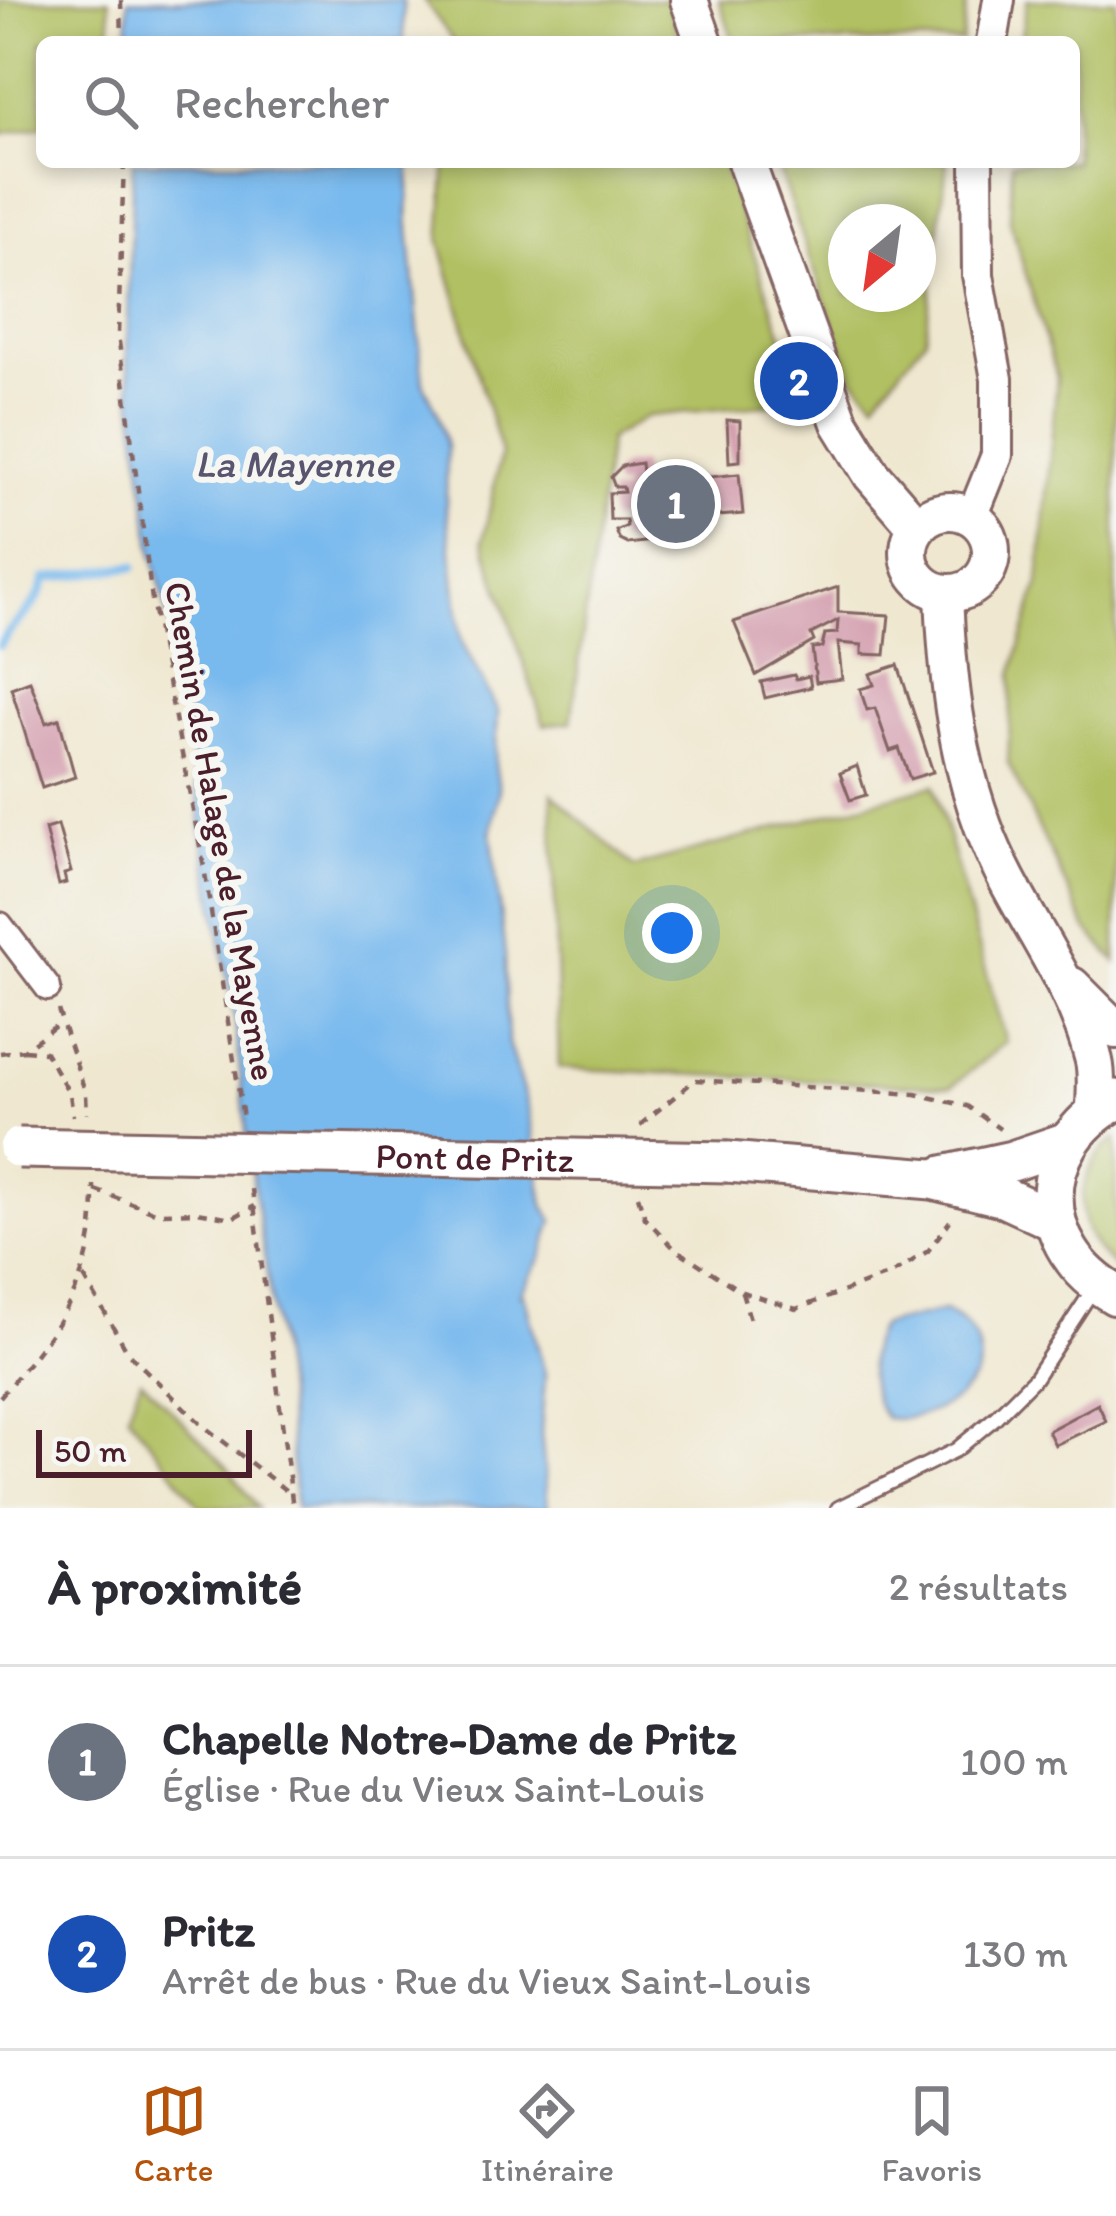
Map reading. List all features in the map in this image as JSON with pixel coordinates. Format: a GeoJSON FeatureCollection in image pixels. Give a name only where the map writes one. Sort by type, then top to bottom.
{"type":"FeatureCollection","features":[{"type":"Feature","properties":{"kind":"main road"},"geometry":{"type":"LineString","coordinates":[[689,0],[702,36]]}},
{"type":"Feature","properties":{"kind":"main road"},"geometry":{"type":"LineString","coordinates":[[748,168],[840,423],[872,475],[917,527]]}},
{"type":"Feature","properties":{"kind":"main road"},"geometry":{"type":"LineString","coordinates":[[961,512],[973,517],[990,539],[989,566],[971,587],[944,592],[931,588],[912,567],[909,554],[917,527],[937,513],[961,512]]}},
{"type":"Feature","properties":{"kind":"main road"},"geometry":{"type":"LineString","coordinates":[[944,592],[955,724],[982,825],[1015,899],[1061,975],[1095,1060],[1106,1106],[1068,1142],[1057,1167],[1053,1194],[1055,1221],[1064,1245],[1106,1290]]}},
{"type":"Feature","properties":{"kind":"main road"},"geometry":{"type":"LineString","coordinates":[[1061,975],[1116,1030]]}},
{"type":"Feature","properties":{"kind":"main road","name":"Pont de Pritz"},"geometry":{"type":"LineString","coordinates":[[932,1179],[1012,1161],[1068,1142]]}},
{"type":"Feature","properties":{"kind":"main road","name":"Pont de Pritz"},"geometry":{"type":"LineString","coordinates":[[6,1148],[728,1162],[932,1179],[1001,1196],[1055,1221]]}},
{"type":"Feature","properties":{"kind":"street"},"geometry":{"type":"LineString","coordinates":[[993,36],[999,0]]}},
{"type":"Feature","properties":{"kind":"street"},"geometry":{"type":"LineString","coordinates":[[973,517],[997,455],[998,379],[978,275],[977,168]]}},
{"type":"Feature","properties":{"kind":"street"},"geometry":{"type":"LineString","coordinates":[[0,925],[48,988]]}},
{"type":"Feature","properties":{"kind":"lane"},"geometry":{"type":"LineString","coordinates":[[838,1508],[956,1450],[1035,1378],[1106,1290]]}},
{"type":"Feature","properties":{"kind":"path"},"geometry":{"type":"LineString","coordinates":[[121,0],[122,36]]}},
{"type":"Feature","properties":{"kind":"path","name":"Chemin de Halage de la Mayenne"},"geometry":{"type":"LineString","coordinates":[[124,168],[118,334],[152,600],[204,868],[244,1121]]}},
{"type":"Feature","properties":{"kind":"path"},"geometry":{"type":"LineString","coordinates":[[24,1050],[63,1021]]}},
{"type":"Feature","properties":{"kind":"path"},"geometry":{"type":"LineString","coordinates":[[0,1053],[45,1052],[70,1094],[78,1134]]}},
{"type":"Feature","properties":{"kind":"path"},"geometry":{"type":"LineString","coordinates":[[89,1172],[95,1190],[158,1213],[199,1212],[232,1218],[255,1206]]}},
{"type":"Feature","properties":{"kind":"path"},"geometry":{"type":"LineString","coordinates":[[252,1185],[293,1508]]}},
{"type":"Feature","properties":{"kind":"path"},"geometry":{"type":"LineString","coordinates":[[0,1397],[48,1340],[84,1277],[129,1354],[200,1424],[292,1496]]}},
{"type":"Feature","properties":{"kind":"path"},"geometry":{"type":"LineString","coordinates":[[742,1292],[752,1326]]}},
{"type":"Feature","properties":{"kind":"green space"},"geometry":{"type":"Polygon","coordinates":[[[0,0],[109,0],[111,36],[36,36],[36,128],[0,135],[0,0]]]}},
{"type":"Feature","properties":{"kind":"green space"},"geometry":{"type":"Polygon","coordinates":[[[424,0],[667,0],[678,36],[450,36],[424,0]]]}},
{"type":"Feature","properties":{"kind":"green space"},"geometry":{"type":"Polygon","coordinates":[[[719,0],[967,0],[963,36],[732,36],[719,0]]]}},
{"type":"Feature","properties":{"kind":"green space"},"geometry":{"type":"Polygon","coordinates":[[[1027,0],[1116,0],[1116,962],[1086,928],[1008,763],[1012,674],[1039,583],[1057,378],[1010,221],[1012,168],[1080,168],[1080,36],[1021,36],[1027,0]]]}},
{"type":"Feature","properties":{"kind":"green space"},"geometry":{"type":"Polygon","coordinates":[[[446,168],[724,168],[805,401],[648,416],[609,439],[571,722],[544,725],[483,541],[501,453],[440,242],[446,168]]]}},
{"type":"Feature","properties":{"kind":"green space"},"geometry":{"type":"Polygon","coordinates":[[[778,168],[946,168],[936,251],[936,204],[828,204],[828,308],[778,168]]]}},
{"type":"Feature","properties":{"kind":"green space"},"geometry":{"type":"Polygon","coordinates":[[[829,312],[928,312],[925,339],[875,401],[852,376],[829,312]]]}},
{"type":"Feature","properties":{"kind":"green space"},"geometry":{"type":"Polygon","coordinates":[[[934,785],[1006,1042],[951,1087],[559,1068],[552,794],[634,867],[934,785]]]}},
{"type":"Feature","properties":{"kind":"green space"},"geometry":{"type":"Polygon","coordinates":[[[1116,1138],[1116,1267],[1090,1239],[1082,1203],[1091,1167],[1116,1138]]]}},
{"type":"Feature","properties":{"kind":"green space"},"geometry":{"type":"Polygon","coordinates":[[[141,1379],[227,1467],[258,1508],[201,1508],[128,1414],[141,1379]]]}},
{"type":"Feature","properties":{"kind":"water"},"geometry":{"type":"Polygon","coordinates":[[[128,0],[403,0],[404,36],[128,36],[128,0]]]}},
{"type":"Feature","properties":{"kind":"water","name":"La Mayenne"},"geometry":{"type":"Polygon","coordinates":[[[133,168],[410,168],[408,217],[423,383],[447,446],[446,505],[461,640],[498,712],[495,763],[499,789],[491,832],[505,955],[508,1043],[529,1111],[544,1205],[553,1221],[541,1258],[520,1294],[545,1374],[541,1433],[548,1508],[296,1508],[286,1398],[248,1148],[235,1021],[203,839],[182,671],[153,556],[127,357],[133,168]]]}},
{"type":"Feature","properties":{"kind":"water"},"geometry":{"type":"Polygon","coordinates":[[[944,1311],[964,1323],[977,1344],[980,1361],[975,1376],[966,1390],[936,1410],[886,1418],[869,1372],[876,1334],[882,1325],[944,1311]]]}},
{"type":"Feature","properties":{"kind":"building"},"geometry":{"type":"Polygon","coordinates":[[[727,420],[740,421],[740,461],[729,462],[727,420]]]}},
{"type":"Feature","properties":{"kind":"building"},"geometry":{"type":"Polygon","coordinates":[[[641,463],[643,484],[739,474],[743,514],[651,521],[653,541],[628,544],[620,540],[616,531],[627,526],[626,520],[610,520],[609,493],[624,492],[611,477],[622,466],[641,463]]]}},
{"type":"Feature","properties":{"kind":"building"},"geometry":{"type":"Polygon","coordinates":[[[838,587],[838,612],[889,615],[885,655],[862,654],[862,645],[838,643],[842,679],[816,682],[812,648],[822,647],[825,634],[837,633],[838,620],[811,634],[814,641],[756,675],[734,622],[838,587]]]}},
{"type":"Feature","properties":{"kind":"building"},"geometry":{"type":"Polygon","coordinates":[[[898,665],[933,772],[910,779],[899,748],[890,751],[875,708],[867,710],[860,689],[874,685],[870,674],[898,665]]]}},
{"type":"Feature","properties":{"kind":"building"},"geometry":{"type":"Polygon","coordinates":[[[794,675],[796,679],[809,676],[811,687],[765,698],[761,682],[794,675]]]}},
{"type":"Feature","properties":{"kind":"building"},"geometry":{"type":"Polygon","coordinates":[[[30,681],[46,723],[59,719],[75,777],[42,788],[11,688],[30,681]]]}},
{"type":"Feature","properties":{"kind":"building"},"geometry":{"type":"Polygon","coordinates":[[[857,766],[866,795],[850,800],[840,773],[857,766]]]}},
{"type":"Feature","properties":{"kind":"building"},"geometry":{"type":"Polygon","coordinates":[[[58,825],[71,872],[64,874],[66,883],[59,885],[45,829],[58,825]]]}},
{"type":"Feature","properties":{"kind":"building"},"geometry":{"type":"Polygon","coordinates":[[[1098,1404],[1106,1421],[1055,1445],[1048,1431],[1098,1404]]]}},
{"type":"Feature","properties":{"kind":"waterway"},"geometry":{"type":"LineString","coordinates":[[0,645],[32,607],[45,579],[134,566]]}},
{"type":"Feature","properties":{"kind":"place","name":"Pritz"},"geometry":{"type":"Point","coordinates":[799,381]}},
{"type":"Feature","properties":{"kind":"place","name":"Chapelle Notre-Dame de Pritz"},"geometry":{"type":"Point","coordinates":[676,504]}}]}
